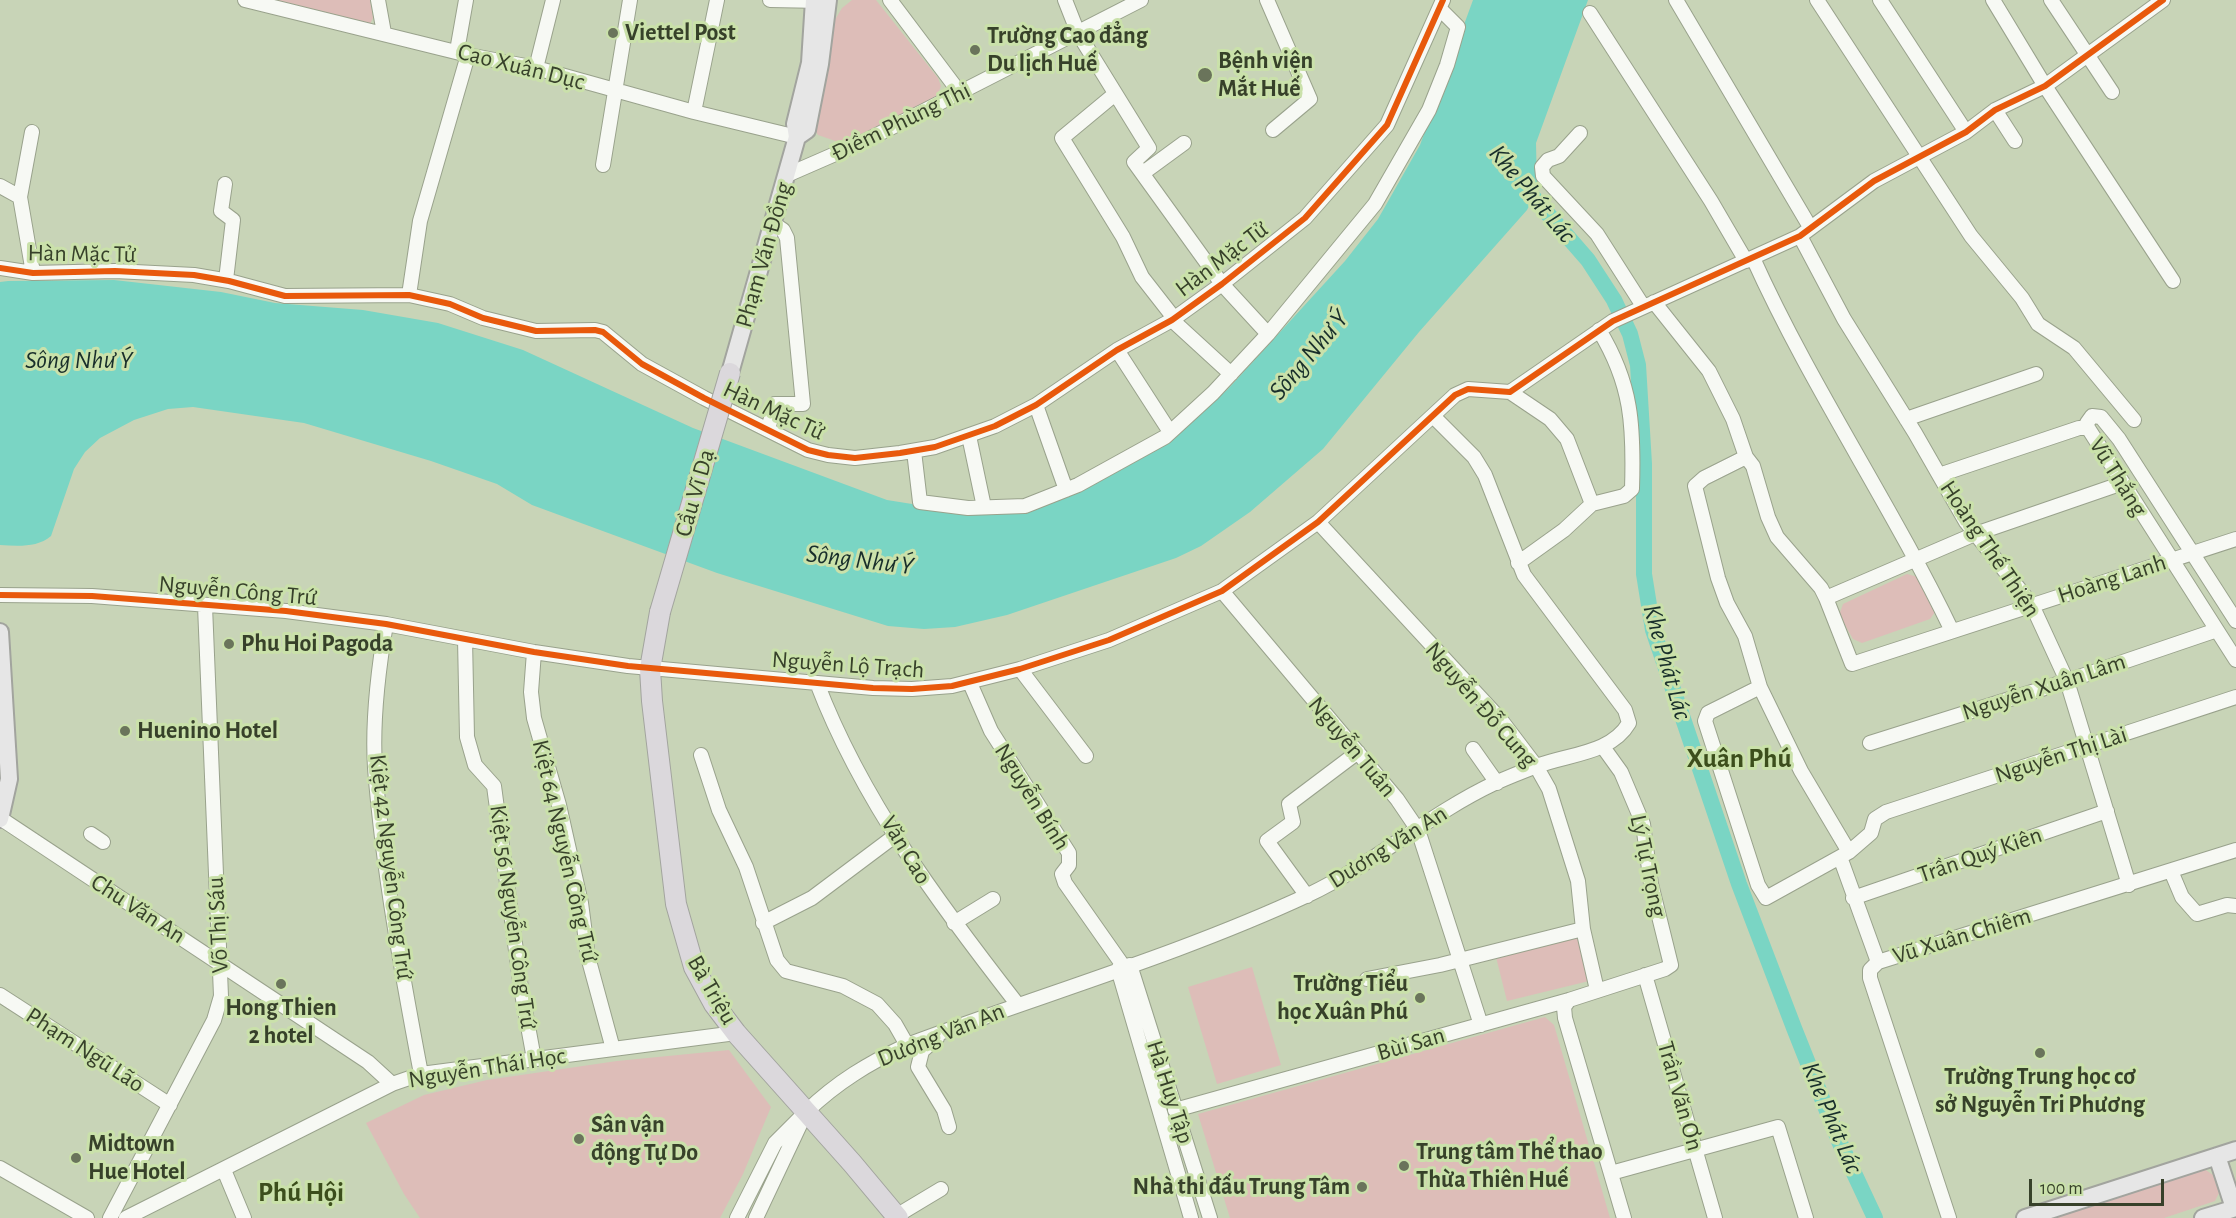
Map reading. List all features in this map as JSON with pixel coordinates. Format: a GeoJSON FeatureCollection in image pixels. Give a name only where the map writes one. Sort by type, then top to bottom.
{"type":"FeatureCollection","features":[{"type":"Feature","properties":{"kind":"highway","name":"Cầu Vĩ Dạ"},"geometry":{"type":"LineString","coordinates":[[650,669],[660,612],[730,373]]}},
{"type":"Feature","properties":{"kind":"highway","name":"Bà Triệu"},"geometry":{"type":"LineString","coordinates":[[650,669],[676,904],[694,967],[714,1004],[736,1033],[897,1217]]}},
{"type":"Feature","properties":{"kind":"main road","name":"Phạm Văn Đồng"},"geometry":{"type":"LineString","coordinates":[[730,373],[797,137],[807,130],[820,64],[822,0]]}},
{"type":"Feature","properties":{"kind":"main road"},"geometry":{"type":"LineString","coordinates":[[0,632],[9,779],[0,819]]}},
{"type":"Feature","properties":{"kind":"main road"},"geometry":{"type":"LineString","coordinates":[[2025,1218],[2236,1150]]}},
{"type":"Feature","properties":{"kind":"main road"},"geometry":{"type":"LineString","coordinates":[[2203,1218],[2235,1210],[2217,1156]]}},
{"type":"Feature","properties":{"kind":"street","name":"Cao Xuân Dục"},"geometry":{"type":"LineString","coordinates":[[244,0],[463,53],[536,68],[693,112],[797,137]]}},
{"type":"Feature","properties":{"kind":"street"},"geometry":{"type":"LineString","coordinates":[[378,0],[384,33]]}},
{"type":"Feature","properties":{"kind":"street"},"geometry":{"type":"LineString","coordinates":[[409,295],[420,221],[463,53],[466,0]]}},
{"type":"Feature","properties":{"kind":"street"},"geometry":{"type":"LineString","coordinates":[[536,68],[553,0]]}},
{"type":"Feature","properties":{"kind":"street"},"geometry":{"type":"LineString","coordinates":[[603,165],[630,0]]}},
{"type":"Feature","properties":{"kind":"street"},"geometry":{"type":"LineString","coordinates":[[693,112],[717,0]]}},
{"type":"Feature","properties":{"kind":"street"},"geometry":{"type":"LineString","coordinates":[[770,0],[822,0]]}},
{"type":"Feature","properties":{"kind":"street"},"geometry":{"type":"LineString","coordinates":[[890,0],[960,93]]}},
{"type":"Feature","properties":{"kind":"street"},"geometry":{"type":"LineString","coordinates":[[1065,0],[1078,33],[1149,148],[1134,162],[1222,284],[1268,334]]}},
{"type":"Feature","properties":{"kind":"street","name":"Điềm Phùng Thị"},"geometry":{"type":"LineString","coordinates":[[787,175],[865,141],[1141,0]]}},
{"type":"Feature","properties":{"kind":"street"},"geometry":{"type":"LineString","coordinates":[[1267,0],[1310,99],[1273,130]]}},
{"type":"Feature","properties":{"kind":"street","name":"Hoàng Thế Thiện"},"geometry":{"type":"LineString","coordinates":[[1676,0],[1805,232],[1844,319],[1975,534],[2032,605],[2067,681],[2129,885]]}},
{"type":"Feature","properties":{"kind":"street"},"geometry":{"type":"LineString","coordinates":[[1817,0],[1917,157],[1971,236],[2022,298],[2037,324],[2074,348],[2134,420]]}},
{"type":"Feature","properties":{"kind":"street"},"geometry":{"type":"LineString","coordinates":[[1880,0],[1966,132]]}},
{"type":"Feature","properties":{"kind":"street"},"geometry":{"type":"LineString","coordinates":[[1993,0],[2045,86],[2173,281]]}},
{"type":"Feature","properties":{"kind":"street"},"geometry":{"type":"LineString","coordinates":[[2051,0],[2112,92]]}},
{"type":"Feature","properties":{"kind":"street"},"geometry":{"type":"LineString","coordinates":[[1592,504],[1567,439],[1550,419],[1510,392],[1613,321],[1749,260],[1805,232],[1874,181],[1966,132],[1995,110],[2045,86],[2087,57],[2156,2]]}},
{"type":"Feature","properties":{"kind":"street"},"geometry":{"type":"LineString","coordinates":[[914,451],[920,502],[984,507],[1025,506],[1066,490],[1170,432],[1268,334],[1374,204],[1429,110],[1447,65],[1458,27],[1442,4]]}},
{"type":"Feature","properties":{"kind":"street","name":"Hàn Mặc Tử"},"geometry":{"type":"LineString","coordinates":[[0,268],[33,273],[115,271],[194,275],[226,280],[285,296],[409,295],[450,304],[483,318],[536,331],[595,330],[603,332],[642,364],[808,450],[855,458],[914,451],[969,436],[1036,405],[1118,350],[1173,319],[1222,284],[1305,218],[1387,125],[1442,4]]}},
{"type":"Feature","properties":{"kind":"street"},"geometry":{"type":"LineString","coordinates":[[1590,13],[1749,260],[1796,348],[1917,559],[1952,631]]}},
{"type":"Feature","properties":{"kind":"street"},"geometry":{"type":"LineString","coordinates":[[1115,94],[1062,138],[1123,237],[1142,276],[1173,319],[1230,374]]}},
{"type":"Feature","properties":{"kind":"street"},"geometry":{"type":"LineString","coordinates":[[1995,110],[2015,141]]}},
{"type":"Feature","properties":{"kind":"street","name":"Hàn Mặc Tử"},"geometry":{"type":"LineString","coordinates":[[32,132],[20,197],[33,273]]}},
{"type":"Feature","properties":{"kind":"street"},"geometry":{"type":"LineString","coordinates":[[1580,133],[1559,156],[1545,163],[1542,167],[1543,176],[1597,234],[1644,306],[1709,371],[1733,419],[1746,457],[1754,466],[1768,517],[1777,537],[1821,588],[1826,598],[1975,534],[2123,483]]}},
{"type":"Feature","properties":{"kind":"street"},"geometry":{"type":"LineString","coordinates":[[1143,173],[1184,143]]}},
{"type":"Feature","properties":{"kind":"street"},"geometry":{"type":"LineString","coordinates":[[225,184],[221,211],[233,220],[226,280]]}},
{"type":"Feature","properties":{"kind":"street"},"geometry":{"type":"LineString","coordinates":[[0,186],[20,197]]}},
{"type":"Feature","properties":{"kind":"street"},"geometry":{"type":"LineString","coordinates":[[768,429],[775,404],[803,405],[787,238],[783,230],[774,224]]}},
{"type":"Feature","properties":{"kind":"street"},"geometry":{"type":"LineString","coordinates":[[1518,562],[1564,530],[1592,504],[1624,496],[1630,492],[1634,439],[1632,416],[1620,368],[1599,330]]}},
{"type":"Feature","properties":{"kind":"street"},"geometry":{"type":"LineString","coordinates":[[1118,350],[1170,432]]}},
{"type":"Feature","properties":{"kind":"street"},"geometry":{"type":"LineString","coordinates":[[1906,419],[2036,374]]}},
{"type":"Feature","properties":{"kind":"street","name":"Nguyễn Lộ Trạch"},"geometry":{"type":"LineString","coordinates":[[650,669],[912,689],[970,682],[1020,669],[1109,640],[1222,591],[1318,522],[1434,417],[1455,395],[1468,389],[1510,392]]}},
{"type":"Feature","properties":{"kind":"street"},"geometry":{"type":"LineString","coordinates":[[1036,405],[1066,490]]}},
{"type":"Feature","properties":{"kind":"street","name":"Vũ Thắng"},"geometry":{"type":"LineString","coordinates":[[2236,621],[2119,439],[2104,420],[2092,416],[2086,423],[2088,428],[2170,560],[2236,660]]}},
{"type":"Feature","properties":{"kind":"street","name":"Dương Văn An"},"geometry":{"type":"LineString","coordinates":[[737,1218],[775,1143],[830,1088],[865,1065],[951,1028],[1243,923],[1307,896],[1337,881],[1497,783],[1536,766],[1603,747],[1623,735],[1629,723],[1625,710],[1524,575],[1498,503],[1474,457],[1434,417]]}},
{"type":"Feature","properties":{"kind":"street"},"geometry":{"type":"LineString","coordinates":[[1939,475],[2079,428],[2088,428]]}},
{"type":"Feature","properties":{"kind":"street"},"geometry":{"type":"LineString","coordinates":[[969,436],[984,507]]}},
{"type":"Feature","properties":{"kind":"street"},"geometry":{"type":"LineString","coordinates":[[1746,457],[1704,478],[1695,486],[1718,578],[1745,636],[1760,687],[1845,855],[1853,898],[1878,962]]}},
{"type":"Feature","properties":{"kind":"street","name":"Nguyễn Đỗ Cung"},"geometry":{"type":"LineString","coordinates":[[1318,522],[1501,720],[1536,766],[1549,789],[1578,881],[1583,929],[1597,990]]}},
{"type":"Feature","properties":{"kind":"street","name":"Hoàng Lanh"},"geometry":{"type":"LineString","coordinates":[[1826,598],[1852,664],[2236,539]]}},
{"type":"Feature","properties":{"kind":"street","name":"Nguyễn Tuân"},"geometry":{"type":"LineString","coordinates":[[1222,591],[1397,799],[1418,830],[1481,1025]]}},
{"type":"Feature","properties":{"kind":"street","name":"Nguyễn Công Trứ"},"geometry":{"type":"LineString","coordinates":[[0,595],[92,596],[286,611],[386,624],[534,652],[650,669]]}},
{"type":"Feature","properties":{"kind":"street","name":"Võ Thị Sáu"},"geometry":{"type":"LineString","coordinates":[[110,1218],[214,1020],[221,996],[205,606]]}},
{"type":"Feature","properties":{"kind":"street","name":"Kiệt 42 Nguyễn Công Trứ"},"geometry":{"type":"LineString","coordinates":[[386,624],[377,676],[375,767],[390,891],[421,1074]]}},
{"type":"Feature","properties":{"kind":"street","name":"Nguyễn Xuân Lâm"},"geometry":{"type":"LineString","coordinates":[[1870,743],[2067,681],[2217,630]]}},
{"type":"Feature","properties":{"kind":"street","name":"Kiệt 56 Nguyễn Công Trứ"},"geometry":{"type":"LineString","coordinates":[[465,639],[467,737],[475,765],[494,786],[520,988],[534,1059]]}},
{"type":"Feature","properties":{"kind":"street","name":"Kiệt 64 Nguyễn Công Trứ"},"geometry":{"type":"LineString","coordinates":[[534,652],[531,692],[534,718],[559,806],[580,903],[588,957],[613,1049]]}},
{"type":"Feature","properties":{"kind":"street"},"geometry":{"type":"LineString","coordinates":[[1020,669],[1086,756]]}},
{"type":"Feature","properties":{"kind":"street","name":"Văn Cao"},"geometry":{"type":"LineString","coordinates":[[817,682],[854,762],[896,835],[954,923],[1018,1005]]}},
{"type":"Feature","properties":{"kind":"street","name":"Nguyễn Bính"},"geometry":{"type":"LineString","coordinates":[[970,682],[991,731],[1069,853],[1069,865],[1062,874],[1065,883],[1124,967]]}},
{"type":"Feature","properties":{"kind":"street"},"geometry":{"type":"LineString","coordinates":[[1760,687],[1708,713],[1705,721],[1758,885],[1766,898],[1845,855]]}},
{"type":"Feature","properties":{"kind":"street","name":"Nguyễn Thị Lài"},"geometry":{"type":"LineString","coordinates":[[1845,855],[1871,833],[1875,819],[1886,812],[2236,697]]}},
{"type":"Feature","properties":{"kind":"street","name":"Lý Tự Trọng"},"geometry":{"type":"LineString","coordinates":[[1603,747],[1621,772],[1643,824],[1652,884],[1670,957],[1671,965],[1645,975]]}},
{"type":"Feature","properties":{"kind":"street"},"geometry":{"type":"LineString","coordinates":[[1473,749],[1497,783]]}},
{"type":"Feature","properties":{"kind":"street"},"geometry":{"type":"LineString","coordinates":[[1307,896],[1267,842],[1293,822],[1289,804],[1358,752]]}},
{"type":"Feature","properties":{"kind":"street"},"geometry":{"type":"LineString","coordinates":[[701,755],[719,810],[746,867],[770,947],[786,971],[843,986],[877,1004],[895,1024],[908,1045]]}},
{"type":"Feature","properties":{"kind":"street","name":"Trần Quý Kiên"},"geometry":{"type":"LineString","coordinates":[[1853,898],[2107,811]]}},
{"type":"Feature","properties":{"kind":"street","name":"Chu Văn An"},"geometry":{"type":"LineString","coordinates":[[0,819],[221,962],[274,1001],[369,1062],[392,1084]]}},
{"type":"Feature","properties":{"kind":"street"},"geometry":{"type":"LineString","coordinates":[[91,834],[103,842]]}},
{"type":"Feature","properties":{"kind":"street"},"geometry":{"type":"LineString","coordinates":[[763,923],[812,898],[896,835]]}},
{"type":"Feature","properties":{"kind":"street","name":"Vũ Xuân Chiêm"},"geometry":{"type":"LineString","coordinates":[[1949,1218],[1870,978],[1870,970],[1878,962],[2129,885],[2236,849]]}},
{"type":"Feature","properties":{"kind":"street"},"geometry":{"type":"LineString","coordinates":[[2171,871],[2182,897],[2197,914],[2227,905],[2236,906]]}},
{"type":"Feature","properties":{"kind":"street"},"geometry":{"type":"LineString","coordinates":[[954,923],[993,899]]}},
{"type":"Feature","properties":{"kind":"street"},"geometry":{"type":"LineString","coordinates":[[1367,980],[1583,929]]}},
{"type":"Feature","properties":{"kind":"street","name":"Hà Huy Tập"},"geometry":{"type":"LineString","coordinates":[[1124,967],[1158,1056],[1210,1218]]}},
{"type":"Feature","properties":{"kind":"street","name":"Hà Huy Tập"},"geometry":{"type":"LineString","coordinates":[[1124,967],[1144,1060],[1191,1218]]}},
{"type":"Feature","properties":{"kind":"street","name":"Bùi San"},"geometry":{"type":"LineString","coordinates":[[1175,1110],[1569,1000],[1645,975]]}},
{"type":"Feature","properties":{"kind":"street","name":"Trần Văn Ơn"},"geometry":{"type":"LineString","coordinates":[[1645,975],[1715,1218]]}},
{"type":"Feature","properties":{"kind":"street","name":"Phạm Ngũ Lão"},"geometry":{"type":"LineString","coordinates":[[0,995],[171,1105]]}},
{"type":"Feature","properties":{"kind":"street"},"geometry":{"type":"LineString","coordinates":[[1569,1000],[1564,1007],[1565,1018],[1624,1218]]}},
{"type":"Feature","properties":{"kind":"street"},"geometry":{"type":"LineString","coordinates":[[950,1128],[944,1110],[918,1068],[921,1051],[927,1044],[951,1028]]}},
{"type":"Feature","properties":{"kind":"street","name":"Nguyễn Thái Học"},"geometry":{"type":"LineString","coordinates":[[126,1218],[392,1084],[421,1074],[736,1033]]}},
{"type":"Feature","properties":{"kind":"street"},"geometry":{"type":"LineString","coordinates":[[1144,1060],[1158,1056]]}},
{"type":"Feature","properties":{"kind":"street"},"geometry":{"type":"LineString","coordinates":[[756,1218],[806,1112]]}},
{"type":"Feature","properties":{"kind":"street"},"geometry":{"type":"LineString","coordinates":[[1611,1173],[1778,1126],[1806,1218]]}},
{"type":"Feature","properties":{"kind":"street"},"geometry":{"type":"LineString","coordinates":[[1172,1155],[1189,1152]]}},
{"type":"Feature","properties":{"kind":"street"},"geometry":{"type":"LineString","coordinates":[[0,1168],[87,1218]]}},
{"type":"Feature","properties":{"kind":"street"},"geometry":{"type":"LineString","coordinates":[[224,1170],[244,1218]]}},
{"type":"Feature","properties":{"kind":"street"},"geometry":{"type":"LineString","coordinates":[[897,1217],[941,1189]]}},
{"type":"Feature","properties":{"kind":"street","name":"Hà Huy Tập"},"geometry":{"type":"LineString","coordinates":[[1184,1218],[1186,1203]]}},
{"type":"Feature","properties":{"kind":"shaded area"},"geometry":{"type":"Polygon","coordinates":[[[260,0],[370,0],[373,18],[370,24],[260,0]]]}},
{"type":"Feature","properties":{"kind":"shaded area"},"geometry":{"type":"Polygon","coordinates":[[[852,0],[876,0],[938,78],[941,86],[936,99],[847,145],[818,135],[814,129],[833,23],[842,8],[852,0]]]}},
{"type":"Feature","properties":{"kind":"shaded area"},"geometry":{"type":"Polygon","coordinates":[[[1907,574],[1918,577],[1935,612],[1930,619],[1862,643],[1853,639],[1839,615],[1843,604],[1907,574]]]}},
{"type":"Feature","properties":{"kind":"shaded area"},"geometry":{"type":"Polygon","coordinates":[[[1579,937],[1589,981],[1507,1001],[1496,957],[1579,937]]]}},
{"type":"Feature","properties":{"kind":"shaded area"},"geometry":{"type":"Polygon","coordinates":[[[1252,967],[1281,1065],[1217,1084],[1188,987],[1252,967]]]}},
{"type":"Feature","properties":{"kind":"shaded area","name":"Trung tâm Thể thao Thừa Thiên Huế"},"geometry":{"type":"Polygon","coordinates":[[[1545,1017],[1554,1025],[1610,1218],[1230,1218],[1198,1114],[1545,1017]]]}},
{"type":"Feature","properties":{"kind":"shaded area","name":"Sân vận động Tự Do"},"geometry":{"type":"Polygon","coordinates":[[[729,1050],[771,1107],[743,1174],[720,1218],[420,1218],[404,1194],[366,1123],[424,1095],[487,1080],[617,1061],[729,1050]]]}},
{"type":"Feature","properties":{"kind":"shaded area"},"geometry":{"type":"Polygon","coordinates":[[[2203,1168],[2213,1175],[2219,1193],[2215,1201],[2164,1218],[2046,1218],[2203,1168]]]}},
{"type":"Feature","properties":{"kind":"water","name":"Sông Như Ý"},"geometry":{"type":"Polygon","coordinates":[[[1473,0],[1588,0],[1536,143],[1537,190],[1527,210],[1419,332],[1323,449],[1250,512],[1201,546],[1176,558],[1007,615],[955,627],[924,629],[888,626],[717,573],[532,505],[497,484],[431,461],[304,423],[193,407],[168,409],[134,420],[100,438],[85,452],[74,469],[51,536],[40,543],[20,546],[0,545],[0,282],[8,281],[114,280],[221,292],[275,303],[363,310],[438,323],[523,350],[693,428],[887,500],[937,508],[1036,502],[1201,412],[1228,389],[1345,261],[1378,219],[1420,145],[1473,0]]]}},
{"type":"Feature","properties":{"kind":"waterway","name":"Khe Phát Lác"},"geometry":{"type":"LineString","coordinates":[[1520,182],[1588,260],[1614,300],[1630,334],[1638,365],[1644,464],[1644,574],[1653,630],[1739,884],[1839,1141],[1875,1218]]}},
{"type":"Feature","properties":{"kind":"cycle path"},"geometry":{"type":"LineString","coordinates":[[0,268],[33,273],[115,271],[194,275],[229,281],[285,296],[409,295],[450,304],[483,318],[536,331],[595,330],[603,332],[642,364],[808,450],[855,458],[935,447],[995,426],[1036,405],[1117,350],[1172,320],[1222,284],[1305,218],[1387,125],[1443,0]]}},
{"type":"Feature","properties":{"kind":"cycle path"},"geometry":{"type":"LineString","coordinates":[[0,595],[92,596],[286,611],[386,624],[534,652],[628,666],[873,688],[912,689],[952,686],[1020,669],[1109,640],[1222,591],[1318,522],[1455,395],[1468,389],[1510,392],[1613,321],[1800,236],[1874,181],[1966,132],[1995,110],[2045,86],[2163,0]]}},
{"type":"Feature","properties":{"kind":"place","name":"Viettel Post"},"geometry":{"type":"Point","coordinates":[613,33]}},
{"type":"Feature","properties":{"kind":"place","name":"Trường Cao đẳng Du lịch Huế"},"geometry":{"type":"Point","coordinates":[975,50]}},
{"type":"Feature","properties":{"kind":"place","name":"Bệnh viện Mắt Huế"},"geometry":{"type":"Point","coordinates":[1205,75]}},
{"type":"Feature","properties":{"kind":"place","name":"Phu Hoi Pagoda"},"geometry":{"type":"Point","coordinates":[229,644]}},
{"type":"Feature","properties":{"kind":"place","name":"Huenino Hotel"},"geometry":{"type":"Point","coordinates":[125,731]}},
{"type":"Feature","properties":{"kind":"place","name":"Hong Thien 2 hotel"},"geometry":{"type":"Point","coordinates":[281,984]}},
{"type":"Feature","properties":{"kind":"place","name":"Trường Tiểu học Xuân Phú"},"geometry":{"type":"Point","coordinates":[1420,998]}},
{"type":"Feature","properties":{"kind":"place","name":"Trường Trung học cơ sở Nguyễn Tri Phương"},"geometry":{"type":"Point","coordinates":[2040,1053]}},
{"type":"Feature","properties":{"kind":"place","name":"Sân vận động Tự Do"},"geometry":{"type":"Point","coordinates":[579,1139]}},
{"type":"Feature","properties":{"kind":"place","name":"Midtown Hue Hotel"},"geometry":{"type":"Point","coordinates":[76,1158]}},
{"type":"Feature","properties":{"kind":"place","name":"Trung tâm Thể thao Thừa Thiên Huế"},"geometry":{"type":"Point","coordinates":[1404,1166]}},
{"type":"Feature","properties":{"kind":"place","name":"Nhà thi đấu Trung Tâm"},"geometry":{"type":"Point","coordinates":[1362,1187]}},
{"type":"Feature","properties":{"kind":"district","name":"Xuân Phú"},"geometry":{"type":"Point","coordinates":[1739,759]}},
{"type":"Feature","properties":{"kind":"district","name":"Phú Hội"},"geometry":{"type":"Point","coordinates":[301,1193]}}]}
